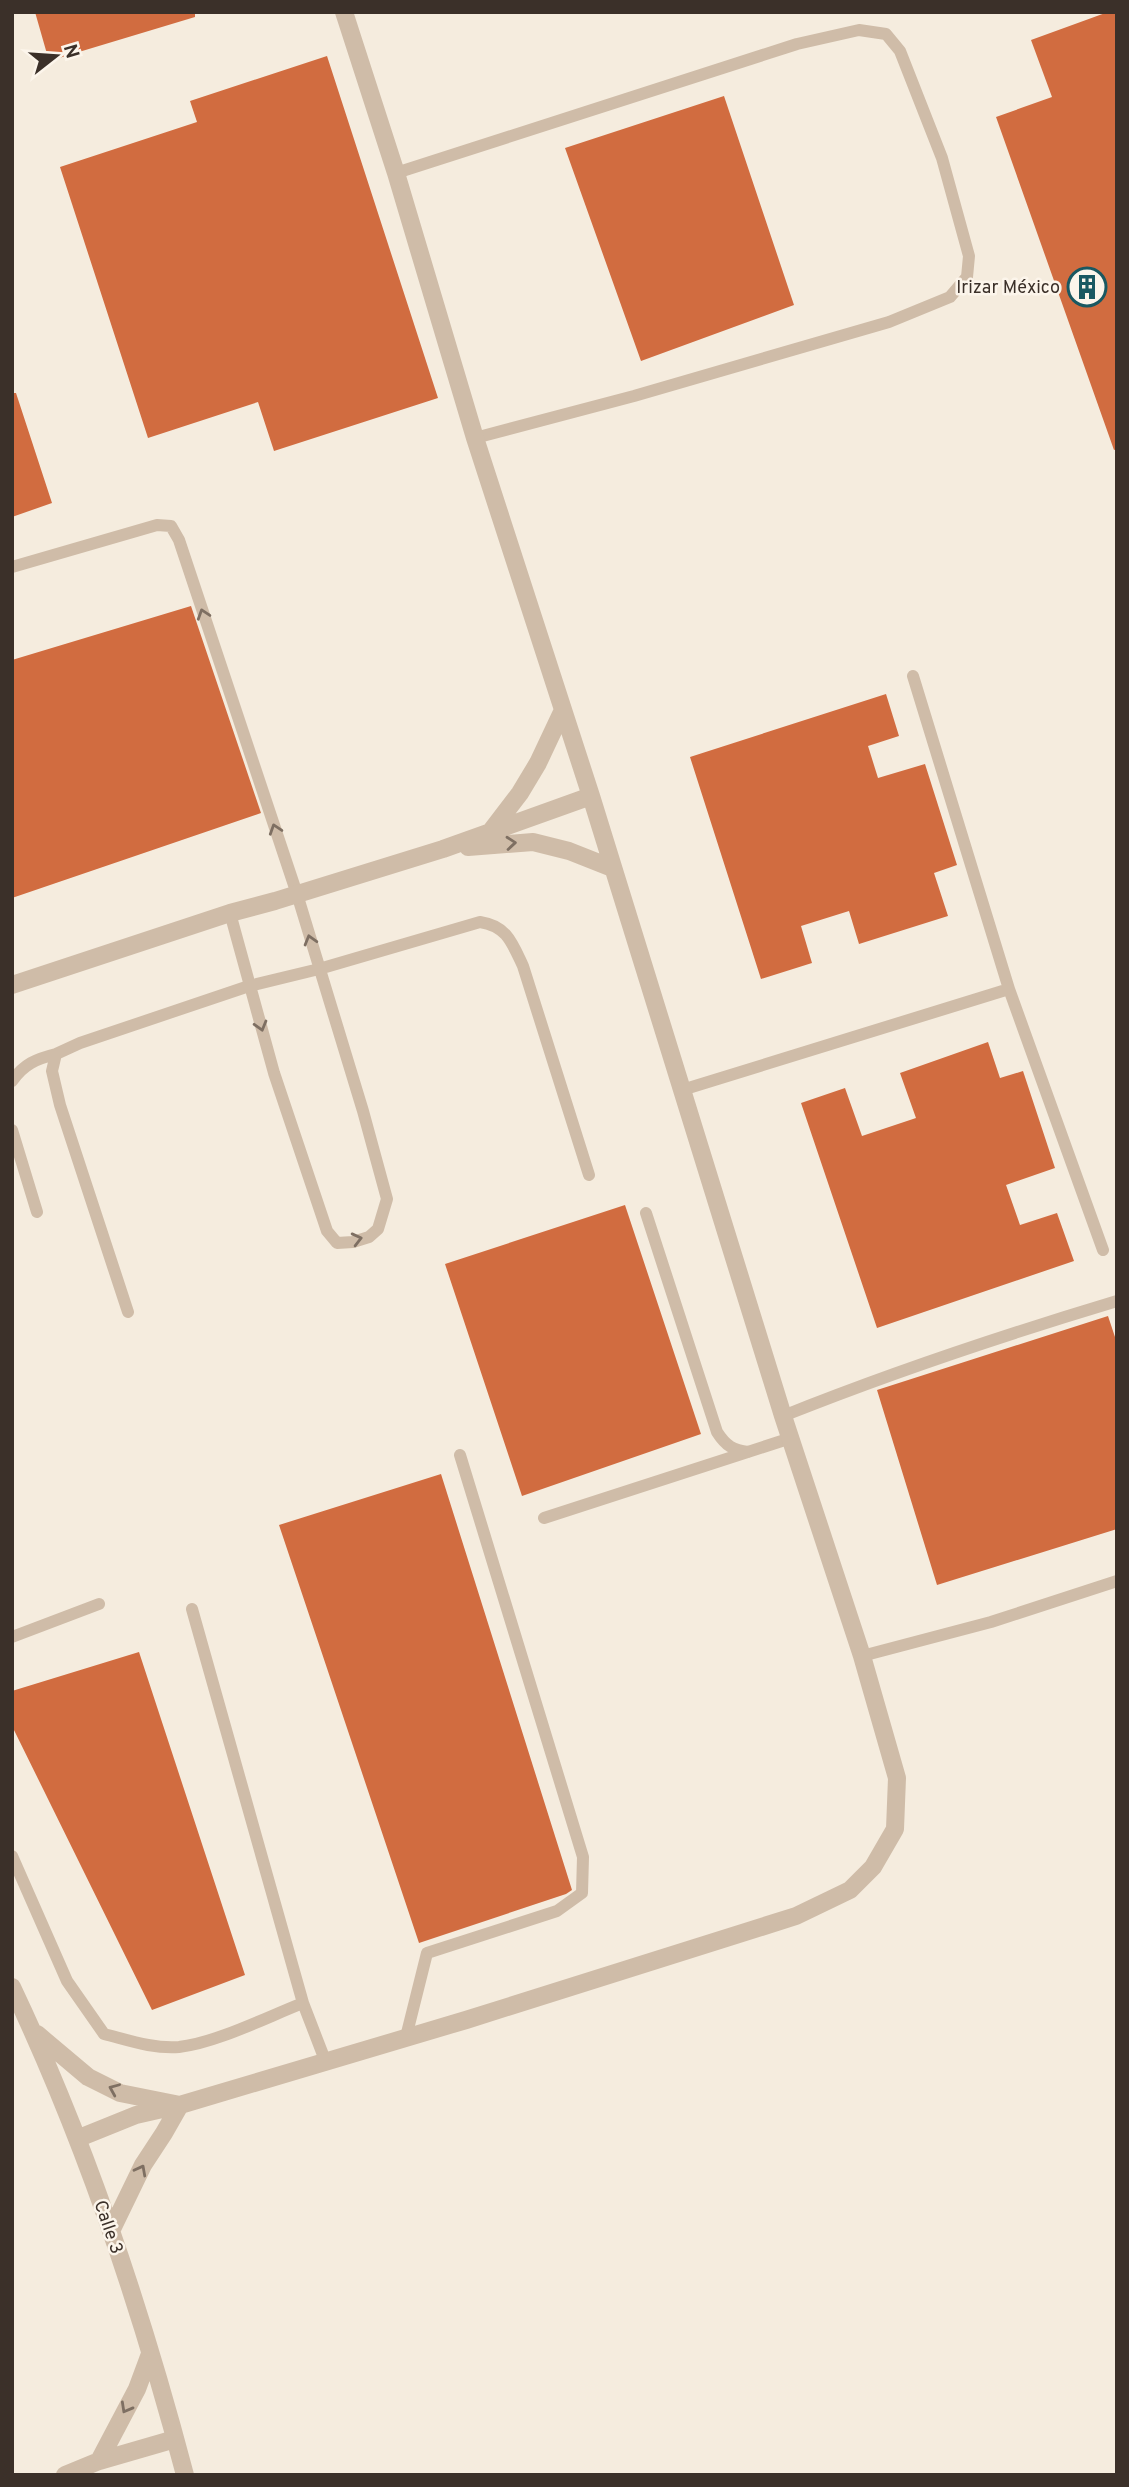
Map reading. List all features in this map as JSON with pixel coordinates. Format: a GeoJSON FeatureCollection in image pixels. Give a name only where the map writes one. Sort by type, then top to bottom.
{"type":"FeatureCollection","features":[{"type":"Feature","properties":{"kind":"street"},"geometry":{"type":"LineString","coordinates":[[79,2138],[136,2115],[180,2105],[406,2037],[796,1916],[850,1890],[873,1867],[895,1829],[897,1778],[862,1656],[783,1416],[591,796],[475,438],[396,173],[344,12]]}},
{"type":"Feature","properties":{"kind":"street"},"geometry":{"type":"LineString","coordinates":[[491,831],[538,764],[562,712]]}},
{"type":"Feature","properties":{"kind":"street"},"geometry":{"type":"LineString","coordinates":[[12,985],[230,913],[443,849],[591,796]]}},
{"type":"Feature","properties":{"kind":"street"},"geometry":{"type":"LineString","coordinates":[[443,849],[533,842],[569,851],[612,868]]}},
{"type":"Feature","properties":{"kind":"street","name":"Calle 3"},"geometry":{"type":"LineString","coordinates":[[12,1987],[79,2138],[150,2354],[184,2474]]}},
{"type":"Feature","properties":{"kind":"street"},"geometry":{"type":"LineString","coordinates":[[34,2032],[88,2077],[120,2093],[180,2105]]}},
{"type":"Feature","properties":{"kind":"street"},"geometry":{"type":"LineString","coordinates":[[111,2231],[143,2165],[180,2105]]}},
{"type":"Feature","properties":{"kind":"street"},"geometry":{"type":"LineString","coordinates":[[99,2461],[137,2389],[150,2354]]}},
{"type":"Feature","properties":{"kind":"street"},"geometry":{"type":"LineString","coordinates":[[65,2475],[99,2461],[175,2439]]}},
{"type":"Feature","properties":{"kind":"lane"},"geometry":{"type":"LineString","coordinates":[[396,173],[797,44],[859,30],[886,34],[900,51],[942,158],[969,256],[967,277],[950,297],[889,322],[634,396],[475,438]]}},
{"type":"Feature","properties":{"kind":"lane"},"geometry":{"type":"LineString","coordinates":[[12,567],[157,525],[171,526],[179,540],[297,894],[387,1199],[378,1229],[369,1237],[337,1243],[327,1231],[274,1073],[230,913]]}},
{"type":"Feature","properties":{"kind":"lane"},"geometry":{"type":"LineString","coordinates":[[913,676],[1009,989],[1102,1250]]}},
{"type":"Feature","properties":{"kind":"lane"},"geometry":{"type":"LineString","coordinates":[[12,1081],[20,1069],[35,1059],[250,986],[319,969],[480,922],[496,924],[511,940],[523,966],[589,1175]]}},
{"type":"Feature","properties":{"kind":"lane"},"geometry":{"type":"LineString","coordinates":[[682,1090],[1009,989]]}},
{"type":"Feature","properties":{"kind":"lane"},"geometry":{"type":"LineString","coordinates":[[56,1054],[52,1071],[60,1105],[128,1312]]}},
{"type":"Feature","properties":{"kind":"lane"},"geometry":{"type":"LineString","coordinates":[[12,1130],[37,1212]]}},
{"type":"Feature","properties":{"kind":"lane"},"geometry":{"type":"LineString","coordinates":[[646,1213],[717,1432],[734,1450],[748,1452]]}},
{"type":"Feature","properties":{"kind":"lane"},"geometry":{"type":"LineString","coordinates":[[783,1416],[840,1393],[1020,1330],[1117,1301]]}},
{"type":"Feature","properties":{"kind":"lane"},"geometry":{"type":"LineString","coordinates":[[544,1518],[791,1438]]}},
{"type":"Feature","properties":{"kind":"lane"},"geometry":{"type":"LineString","coordinates":[[406,2037],[427,1953],[557,1911],[582,1893],[583,1857],[460,1455]]}},
{"type":"Feature","properties":{"kind":"lane"},"geometry":{"type":"LineString","coordinates":[[862,1656],[991,1622],[1117,1581]]}},
{"type":"Feature","properties":{"kind":"lane"},"geometry":{"type":"LineString","coordinates":[[12,1637],[99,1604]]}},
{"type":"Feature","properties":{"kind":"lane"},"geometry":{"type":"LineString","coordinates":[[192,1609],[303,2003],[325,2060]]}},
{"type":"Feature","properties":{"kind":"lane"},"geometry":{"type":"LineString","coordinates":[[12,1856],[67,1981],[104,2034],[148,2046],[180,2047],[216,2037],[303,2003]]}},
{"type":"Feature","properties":{"kind":"building"},"geometry":{"type":"Polygon","coordinates":[[[35,12],[195,12],[195,17],[49,61],[35,12]]]}},
{"type":"Feature","properties":{"kind":"building","name":"Irizar México"},"geometry":{"type":"Polygon","coordinates":[[[1108,12],[1117,12],[1117,449],[1114,450],[996,117],[1052,97],[1031,40],[1108,12]]]}},
{"type":"Feature","properties":{"kind":"building"},"geometry":{"type":"Polygon","coordinates":[[[327,56],[438,398],[274,451],[258,402],[148,438],[60,167],[197,122],[190,101],[327,56]]]}},
{"type":"Feature","properties":{"kind":"building"},"geometry":{"type":"Polygon","coordinates":[[[724,96],[794,305],[641,361],[565,148],[724,96]]]}},
{"type":"Feature","properties":{"kind":"building"},"geometry":{"type":"Polygon","coordinates":[[[12,393],[16,393],[52,503],[12,517],[12,393]]]}},
{"type":"Feature","properties":{"kind":"building"},"geometry":{"type":"Polygon","coordinates":[[[191,606],[261,813],[12,898],[12,660],[191,606]]]}},
{"type":"Feature","properties":{"kind":"building"},"geometry":{"type":"Polygon","coordinates":[[[886,694],[899,736],[868,746],[878,778],[925,764],[957,865],[934,873],[948,916],[859,944],[849,911],[801,926],[812,963],[761,979],[690,757],[886,694]]]}},
{"type":"Feature","properties":{"kind":"building"},"geometry":{"type":"Polygon","coordinates":[[[988,1042],[1000,1078],[1023,1071],[1055,1168],[1006,1185],[1020,1225],[1057,1213],[1074,1261],[877,1328],[801,1103],[845,1088],[862,1136],[916,1118],[900,1073],[988,1042]]]}},
{"type":"Feature","properties":{"kind":"building"},"geometry":{"type":"Polygon","coordinates":[[[625,1205],[701,1434],[522,1496],[445,1264],[625,1205]]]}},
{"type":"Feature","properties":{"kind":"building"},"geometry":{"type":"Polygon","coordinates":[[[1108,1316],[1117,1343],[1117,1529],[937,1585],[877,1390],[1108,1316]]]}},
{"type":"Feature","properties":{"kind":"building"},"geometry":{"type":"Polygon","coordinates":[[[441,1474],[572,1890],[419,1943],[279,1525],[441,1474]]]}},
{"type":"Feature","properties":{"kind":"building"},"geometry":{"type":"Polygon","coordinates":[[[139,1652],[245,1975],[152,2010],[12,1726],[12,1691],[139,1652]]]}},
{"type":"Feature","properties":{"kind":"place","name":"Irizar México"},"geometry":{"type":"Point","coordinates":[1087,287]}}]}
